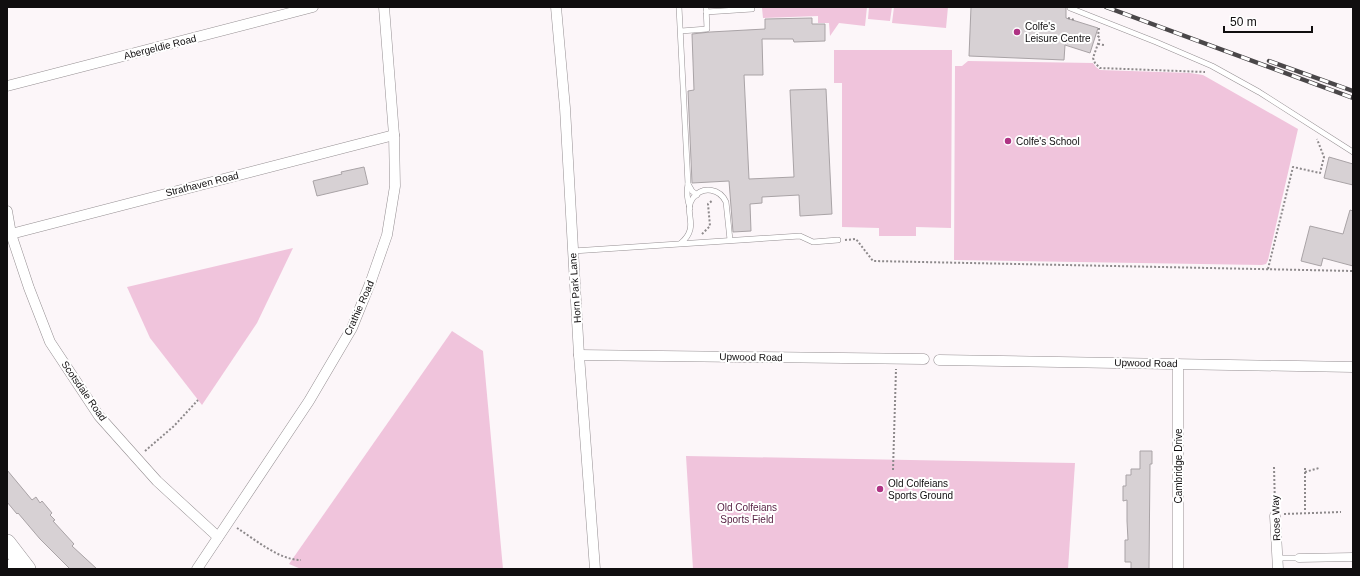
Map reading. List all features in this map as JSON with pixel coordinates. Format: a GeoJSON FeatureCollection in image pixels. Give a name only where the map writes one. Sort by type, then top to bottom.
{"type":"FeatureCollection","features":[{"type":"Feature","properties":{"kind":"highway"},"geometry":{"type":"LineString","coordinates":[[7,543],[28,569]]}},
{"type":"Feature","properties":{"kind":"street","name":"Abergeldie Road"},"geometry":{"type":"LineString","coordinates":[[7,86],[313,7]]}},
{"type":"Feature","properties":{"kind":"street","name":"Crathie Road"},"geometry":{"type":"LineString","coordinates":[[197,569],[309,402],[352,328],[372,281],[387,235],[395,186],[394,135],[384,7]]}},
{"type":"Feature","properties":{"kind":"street","name":"Horn Park Lane"},"geometry":{"type":"LineString","coordinates":[[556,7],[565,108],[572,251],[595,569]]}},
{"type":"Feature","properties":{"kind":"street","name":"Strathaven Road"},"geometry":{"type":"LineString","coordinates":[[11,234],[394,135]]}},
{"type":"Feature","properties":{"kind":"street","name":"Scotsdale Road"},"geometry":{"type":"LineString","coordinates":[[7,211],[11,234],[29,288],[50,342],[99,416],[157,481],[218,537]]}},
{"type":"Feature","properties":{"kind":"street","name":"Upwood Road"},"geometry":{"type":"LineString","coordinates":[[579,355],[896,360],[924,359]]}},
{"type":"Feature","properties":{"kind":"street","name":"Upwood Road"},"geometry":{"type":"LineString","coordinates":[[939,360],[1353,367]]}},
{"type":"Feature","properties":{"kind":"street","name":"Cambridge Drive"},"geometry":{"type":"LineString","coordinates":[[1178,364],[1178,569]]}},
{"type":"Feature","properties":{"kind":"street","name":"Rose Way"},"geometry":{"type":"LineString","coordinates":[[1275,515],[1278,569]]}},
{"type":"Feature","properties":{"kind":"street"},"geometry":{"type":"LineString","coordinates":[[1299,558],[1353,557]]}},
{"type":"Feature","properties":{"kind":"lane"},"geometry":{"type":"LineString","coordinates":[[679,7],[688,184],[686,191],[690,208],[691,228],[687,237],[681,243]]}},
{"type":"Feature","properties":{"kind":"lane"},"geometry":{"type":"LineString","coordinates":[[1070,8],[1212,66],[1259,92],[1353,152]]}},
{"type":"Feature","properties":{"kind":"lane"},"geometry":{"type":"LineString","coordinates":[[681,31],[707,29],[706,9],[752,9]]}},
{"type":"Feature","properties":{"kind":"lane"},"geometry":{"type":"LineString","coordinates":[[688,184],[692,191],[697,195]]}},
{"type":"Feature","properties":{"kind":"lane"},"geometry":{"type":"LineString","coordinates":[[690,208],[693,198],[707,190],[717,191],[721,194],[726,202],[730,240]]}},
{"type":"Feature","properties":{"kind":"lane"},"geometry":{"type":"LineString","coordinates":[[572,251],[800,236],[813,242],[838,240]]}},
{"type":"Feature","properties":{"kind":"lane"},"geometry":{"type":"LineString","coordinates":[[1278,558],[1299,558]]}},
{"type":"Feature","properties":{"kind":"path"},"geometry":{"type":"LineString","coordinates":[[1068,18],[1079,21]]}},
{"type":"Feature","properties":{"kind":"path"},"geometry":{"type":"LineString","coordinates":[[1093,26],[1099,28],[1098,36],[1100,38],[1093,58],[1095,63],[1100,68],[1206,72],[1210,74]]}},
{"type":"Feature","properties":{"kind":"path"},"geometry":{"type":"LineString","coordinates":[[1098,44],[1104,45]]}},
{"type":"Feature","properties":{"kind":"path"},"geometry":{"type":"LineString","coordinates":[[1268,269],[1293,166],[1320,173],[1324,157],[1315,133]]}},
{"type":"Feature","properties":{"kind":"path"},"geometry":{"type":"LineString","coordinates":[[694,242],[710,226],[708,204],[721,194]]}},
{"type":"Feature","properties":{"kind":"path"},"geometry":{"type":"LineString","coordinates":[[838,240],[856,239],[873,260],[1353,271]]}},
{"type":"Feature","properties":{"kind":"path"},"geometry":{"type":"LineString","coordinates":[[893,470],[896,360]]}},
{"type":"Feature","properties":{"kind":"path"},"geometry":{"type":"LineString","coordinates":[[136,458],[174,426],[198,400]]}},
{"type":"Feature","properties":{"kind":"path","name":"Rose Way"},"geometry":{"type":"LineString","coordinates":[[1274,467],[1275,515]]}},
{"type":"Feature","properties":{"kind":"path"},"geometry":{"type":"LineString","coordinates":[[1304,468],[1305,512]]}},
{"type":"Feature","properties":{"kind":"path"},"geometry":{"type":"LineString","coordinates":[[1304,472],[1319,468]]}},
{"type":"Feature","properties":{"kind":"path"},"geometry":{"type":"LineString","coordinates":[[1275,515],[1301,514],[1305,512],[1341,512]]}},
{"type":"Feature","properties":{"kind":"path"},"geometry":{"type":"LineString","coordinates":[[228,522],[283,557],[294,560],[302,560]]}},
{"type":"Feature","properties":{"kind":"green space"},"geometry":{"type":"Polygon","coordinates":[[[758,7],[867,7],[865,26],[839,23],[830,36],[829,23],[818,23],[818,16],[763,18],[762,8],[758,7]]]}},
{"type":"Feature","properties":{"kind":"green space"},"geometry":{"type":"Polygon","coordinates":[[[869,7],[892,7],[890,21],[868,19],[869,7]]]}},
{"type":"Feature","properties":{"kind":"green space"},"geometry":{"type":"Polygon","coordinates":[[[894,7],[948,7],[946,28],[892,23],[894,7]]]}},
{"type":"Feature","properties":{"kind":"green space"},"geometry":{"type":"Polygon","coordinates":[[[834,50],[952,50],[951,228],[916,227],[916,236],[879,236],[879,228],[842,227],[842,83],[834,83],[834,50]]]}},
{"type":"Feature","properties":{"kind":"green space"},"geometry":{"type":"Polygon","coordinates":[[[968,61],[1093,63],[1100,70],[1190,73],[1203,75],[1298,129],[1266,264],[954,260],[955,66],[962,66],[968,61]]]}},
{"type":"Feature","properties":{"kind":"green space"},"geometry":{"type":"Polygon","coordinates":[[[293,248],[257,323],[202,405],[150,338],[127,287],[293,248]]]}},
{"type":"Feature","properties":{"kind":"green space"},"geometry":{"type":"Polygon","coordinates":[[[452,331],[483,351],[503,569],[301,569],[289,564],[452,331]]]}},
{"type":"Feature","properties":{"kind":"green space","name":"Old Colfeians Sports Field"},"geometry":{"type":"Polygon","coordinates":[[[686,456],[1075,463],[1068,569],[693,569],[686,456]]]}},
{"type":"Feature","properties":{"kind":"building","name":"Colfe's Leisure Centre"},"geometry":{"type":"Polygon","coordinates":[[[971,7],[1066,7],[1066,18],[1098,28],[1090,53],[1065,45],[1064,60],[969,56],[971,7]]]}},
{"type":"Feature","properties":{"kind":"building"},"geometry":{"type":"Polygon","coordinates":[[[812,18],[812,24],[825,24],[825,41],[794,42],[793,39],[762,39],[763,75],[744,75],[749,179],[794,177],[790,90],[826,89],[832,214],[800,216],[799,195],[762,197],[762,203],[750,204],[751,231],[733,232],[729,181],[692,183],[688,91],[694,90],[692,34],[765,29],[765,19],[812,18]]]}},
{"type":"Feature","properties":{"kind":"building"},"geometry":{"type":"Polygon","coordinates":[[[1329,157],[1353,164],[1353,185],[1324,178],[1329,157]]]}},
{"type":"Feature","properties":{"kind":"building"},"geometry":{"type":"Polygon","coordinates":[[[364,167],[368,184],[317,196],[313,181],[342,174],[341,172],[364,167]]]}},
{"type":"Feature","properties":{"kind":"building"},"geometry":{"type":"Polygon","coordinates":[[[1350,210],[1353,211],[1353,266],[1323,258],[1321,266],[1301,261],[1310,226],[1343,234],[1350,210]]]}},
{"type":"Feature","properties":{"kind":"building"},"geometry":{"type":"Polygon","coordinates":[[[1140,451],[1152,451],[1152,464],[1150,464],[1149,569],[1131,569],[1131,562],[1125,562],[1125,540],[1128,540],[1127,500],[1123,501],[1123,486],[1126,486],[1126,475],[1131,475],[1131,469],[1140,469],[1140,451]]]}},
{"type":"Feature","properties":{"kind":"building"},"geometry":{"type":"Polygon","coordinates":[[[7,470],[32,500],[36,497],[40,503],[42,501],[52,513],[50,515],[55,520],[53,521],[74,544],[72,546],[97,569],[70,569],[40,539],[18,513],[17,514],[7,502],[7,470]]]}},
{"type":"Feature","properties":{"kind":"railway"},"geometry":{"type":"LineString","coordinates":[[1106,7],[1353,98]]}},
{"type":"Feature","properties":{"kind":"railway"},"geometry":{"type":"LineString","coordinates":[[1269,61],[1353,91]]}},
{"type":"Feature","properties":{"kind":"place","name":"Colfe's Leisure Centre"},"geometry":{"type":"Point","coordinates":[1017,32]}},
{"type":"Feature","properties":{"kind":"place","name":"Colfe's School"},"geometry":{"type":"Point","coordinates":[1008,141]}},
{"type":"Feature","properties":{"kind":"place","name":"Old Colfeians Sports Ground"},"geometry":{"type":"Point","coordinates":[880,489]}}]}
